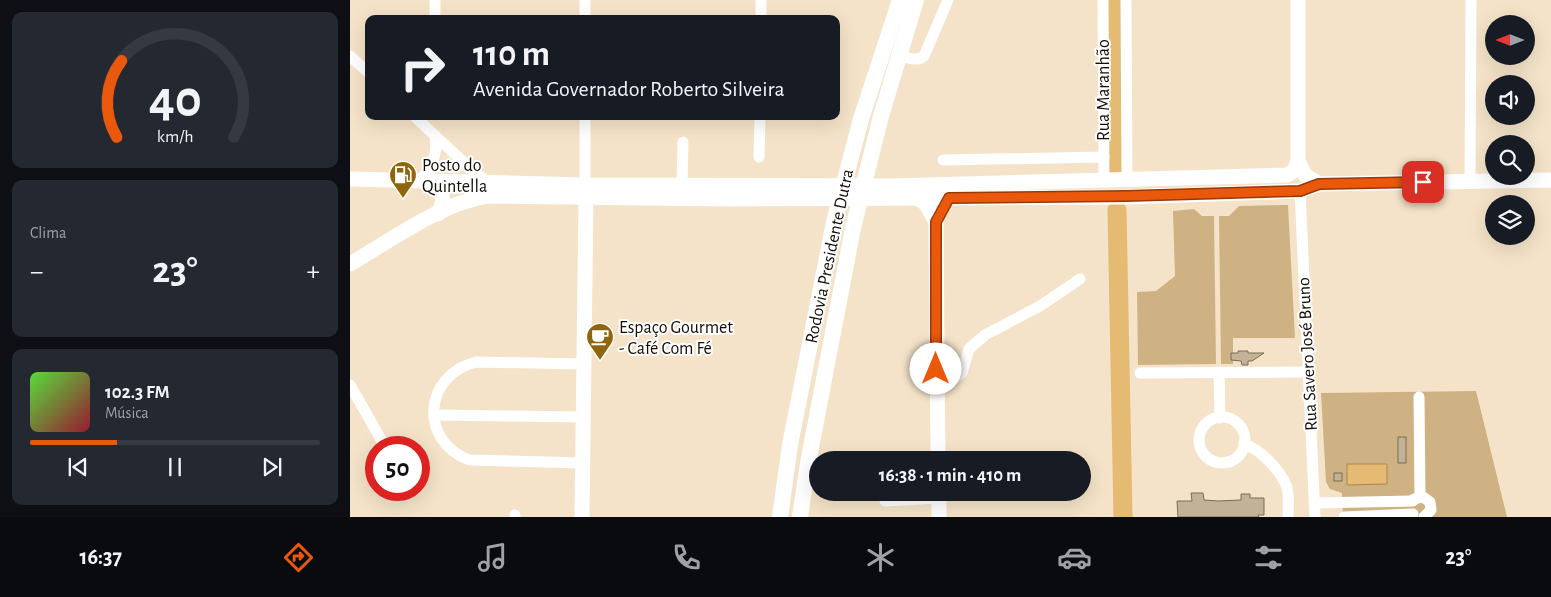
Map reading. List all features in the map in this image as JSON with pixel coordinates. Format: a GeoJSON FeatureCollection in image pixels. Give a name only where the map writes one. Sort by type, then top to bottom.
{"type":"FeatureCollection","features":[{"type":"Feature","properties":{"kind":"highway","name":"Rodovia Presidente Dutra"},"geometry":{"type":"LineString","coordinates":[[780,517],[790,445],[834,222],[861,119],[900,0]]}},
{"type":"Feature","properties":{"kind":"highway","name":"Rodovia Presidente Dutra"},"geometry":{"type":"LineString","coordinates":[[802,517],[803,492],[853,228],[870,154],[916,0]]}},
{"type":"Feature","properties":{"kind":"main road"},"geometry":{"type":"LineString","coordinates":[[350,264],[438,214],[491,190],[906,193],[1104,181],[1287,176],[1294,171],[1298,162],[1298,0]]}},
{"type":"Feature","properties":{"kind":"main road"},"geometry":{"type":"LineString","coordinates":[[1298,162],[1305,175],[1319,184]]}},
{"type":"Feature","properties":{"kind":"main road"},"geometry":{"type":"LineString","coordinates":[[350,179],[427,179],[472,176],[491,190]]}},
{"type":"Feature","properties":{"kind":"main road"},"geometry":{"type":"LineString","coordinates":[[427,179],[440,190],[443,197],[442,208],[438,214]]}},
{"type":"Feature","properties":{"kind":"main road"},"geometry":{"type":"LineString","coordinates":[[906,193],[949,198],[1126,196],[1300,191],[1319,184],[1551,180]]}},
{"type":"Feature","properties":{"kind":"main road"},"geometry":{"type":"LineString","coordinates":[[585,191],[682,185],[761,192]]}},
{"type":"Feature","properties":{"kind":"main road"},"geometry":{"type":"LineString","coordinates":[[582,517],[585,191]]}},
{"type":"Feature","properties":{"kind":"main road"},"geometry":{"type":"LineString","coordinates":[[906,193],[925,203],[936,222]]}},
{"type":"Feature","properties":{"kind":"main road"},"geometry":{"type":"LineString","coordinates":[[938,451],[936,222],[949,198]]}},
{"type":"Feature","properties":{"kind":"main road"},"geometry":{"type":"LineString","coordinates":[[939,501],[939,517]]}},
{"type":"Feature","properties":{"kind":"street"},"geometry":{"type":"LineString","coordinates":[[435,0],[435,15]]}},
{"type":"Feature","properties":{"kind":"street"},"geometry":{"type":"LineString","coordinates":[[585,0],[585,15]]}},
{"type":"Feature","properties":{"kind":"street"},"geometry":{"type":"LineString","coordinates":[[761,0],[761,15]]}},
{"type":"Feature","properties":{"kind":"street"},"geometry":{"type":"LineString","coordinates":[[900,55],[913,60],[924,56],[948,0]]}},
{"type":"Feature","properties":{"kind":"street","name":"Rua Maranhão"},"geometry":{"type":"LineString","coordinates":[[1103,0],[1104,181]]}},
{"type":"Feature","properties":{"kind":"street","name":"Rua Maranhão"},"geometry":{"type":"LineString","coordinates":[[1126,0],[1127,180]]}},
{"type":"Feature","properties":{"kind":"street"},"geometry":{"type":"LineString","coordinates":[[1470,181],[1471,0]]}},
{"type":"Feature","properties":{"kind":"street"},"geometry":{"type":"LineString","coordinates":[[350,56],[365,69]]}},
{"type":"Feature","properties":{"kind":"street"},"geometry":{"type":"LineString","coordinates":[[418,120],[472,176],[472,190],[462,204]]}},
{"type":"Feature","properties":{"kind":"street"},"geometry":{"type":"LineString","coordinates":[[585,120],[585,191]]}},
{"type":"Feature","properties":{"kind":"street"},"geometry":{"type":"LineString","coordinates":[[759,157],[760,120]]}},
{"type":"Feature","properties":{"kind":"street"},"geometry":{"type":"LineString","coordinates":[[427,179],[436,153],[435,137]]}},
{"type":"Feature","properties":{"kind":"street"},"geometry":{"type":"LineString","coordinates":[[682,185],[683,142]]}},
{"type":"Feature","properties":{"kind":"street"},"geometry":{"type":"LineString","coordinates":[[942,160],[1104,157]]}},
{"type":"Feature","properties":{"kind":"street","name":"Rua Savero José Bruno"},"geometry":{"type":"LineString","coordinates":[[1300,191],[1315,517]]}},
{"type":"Feature","properties":{"kind":"street"},"geometry":{"type":"LineString","coordinates":[[936,390],[962,373],[969,348],[984,335],[1040,306],[1080,279]]}},
{"type":"Feature","properties":{"kind":"street"},"geometry":{"type":"LineString","coordinates":[[583,463],[469,460],[454,452],[443,441],[436,426],[434,415],[435,400],[442,385],[453,372],[468,364],[476,362],[584,364]]}},
{"type":"Feature","properties":{"kind":"street"},"geometry":{"type":"LineString","coordinates":[[1219,372],[1220,418]]}},
{"type":"Feature","properties":{"kind":"street"},"geometry":{"type":"LineString","coordinates":[[1140,374],[1307,372]]}},
{"type":"Feature","properties":{"kind":"street"},"geometry":{"type":"LineString","coordinates":[[350,385],[379,436]]}},
{"type":"Feature","properties":{"kind":"street"},"geometry":{"type":"LineString","coordinates":[[1418,516],[1410,506],[1416,499],[1419,397]]}},
{"type":"Feature","properties":{"kind":"street"},"geometry":{"type":"LineString","coordinates":[[434,415],[583,417]]}},
{"type":"Feature","properties":{"kind":"street"},"geometry":{"type":"LineString","coordinates":[[1220,418],[1231,420],[1237,424],[1244,436],[1244,444],[1237,457],[1224,463],[1216,463],[1204,454],[1199,440],[1200,433],[1210,421],[1220,418]]}},
{"type":"Feature","properties":{"kind":"street"},"geometry":{"type":"LineString","coordinates":[[1244,444],[1256,450],[1285,484],[1288,517]]}},
{"type":"Feature","properties":{"kind":"street"},"geometry":{"type":"LineString","coordinates":[[1314,503],[1416,499],[1428,500],[1431,504],[1430,512],[1418,516],[1344,517]]}},
{"type":"Feature","properties":{"kind":"shaded area"},"geometry":{"type":"Polygon","coordinates":[[[1288,205],[1295,338],[1233,338],[1233,364],[1221,364],[1219,216],[1229,216],[1239,206],[1288,205]]]}},
{"type":"Feature","properties":{"kind":"shaded area"},"geometry":{"type":"Polygon","coordinates":[[[1194,209],[1202,216],[1214,216],[1216,364],[1138,365],[1137,292],[1156,291],[1175,276],[1173,211],[1194,209]]]}},
{"type":"Feature","properties":{"kind":"shaded area"},"geometry":{"type":"Polygon","coordinates":[[[1476,391],[1507,517],[1343,517],[1342,493],[1330,489],[1326,482],[1321,393],[1476,391]]]}},
{"type":"Feature","properties":{"kind":"shaded area"},"geometry":{"type":"Polygon","coordinates":[[[1347,464],[1387,464],[1387,484],[1347,485],[1347,464]]]}},
{"type":"Feature","properties":{"kind":"building"},"geometry":{"type":"Polygon","coordinates":[[[1238,351],[1264,353],[1252,361],[1248,361],[1248,365],[1242,365],[1241,361],[1231,360],[1231,353],[1238,353],[1238,351]]]}},
{"type":"Feature","properties":{"kind":"building"},"geometry":{"type":"Polygon","coordinates":[[[1398,437],[1406,437],[1406,463],[1398,463],[1398,437]]]}},
{"type":"Feature","properties":{"kind":"building"},"geometry":{"type":"Polygon","coordinates":[[[1334,473],[1342,473],[1342,481],[1334,481],[1334,473]]]}},
{"type":"Feature","properties":{"kind":"building"},"geometry":{"type":"Polygon","coordinates":[[[1191,493],[1203,493],[1204,500],[1218,501],[1241,500],[1241,494],[1250,494],[1250,498],[1264,498],[1264,515],[1258,515],[1259,517],[1178,517],[1177,501],[1192,501],[1191,493]]]}},
{"type":"Feature","properties":{"kind":"waterway"},"geometry":{"type":"LineString","coordinates":[[1116,0],[1117,169]]}},
{"type":"Feature","properties":{"kind":"waterway"},"geometry":{"type":"LineString","coordinates":[[1117,210],[1123,517]]}},
{"type":"Feature","properties":{"kind":"place","name":"Posto do Quintella"},"geometry":{"type":"Point","coordinates":[403,199]}},
{"type":"Feature","properties":{"kind":"place","name":"Espaço Gourmet - Café Com Fé"},"geometry":{"type":"Point","coordinates":[600,361]}},
{"type":"Feature","properties":{"kind":"route"},"geometry":{"type":"LineString","coordinates":[[936,369],[936,222],[939,213],[949,198],[1126,196],[1300,191],[1319,184],[1423,182]]}}]}
